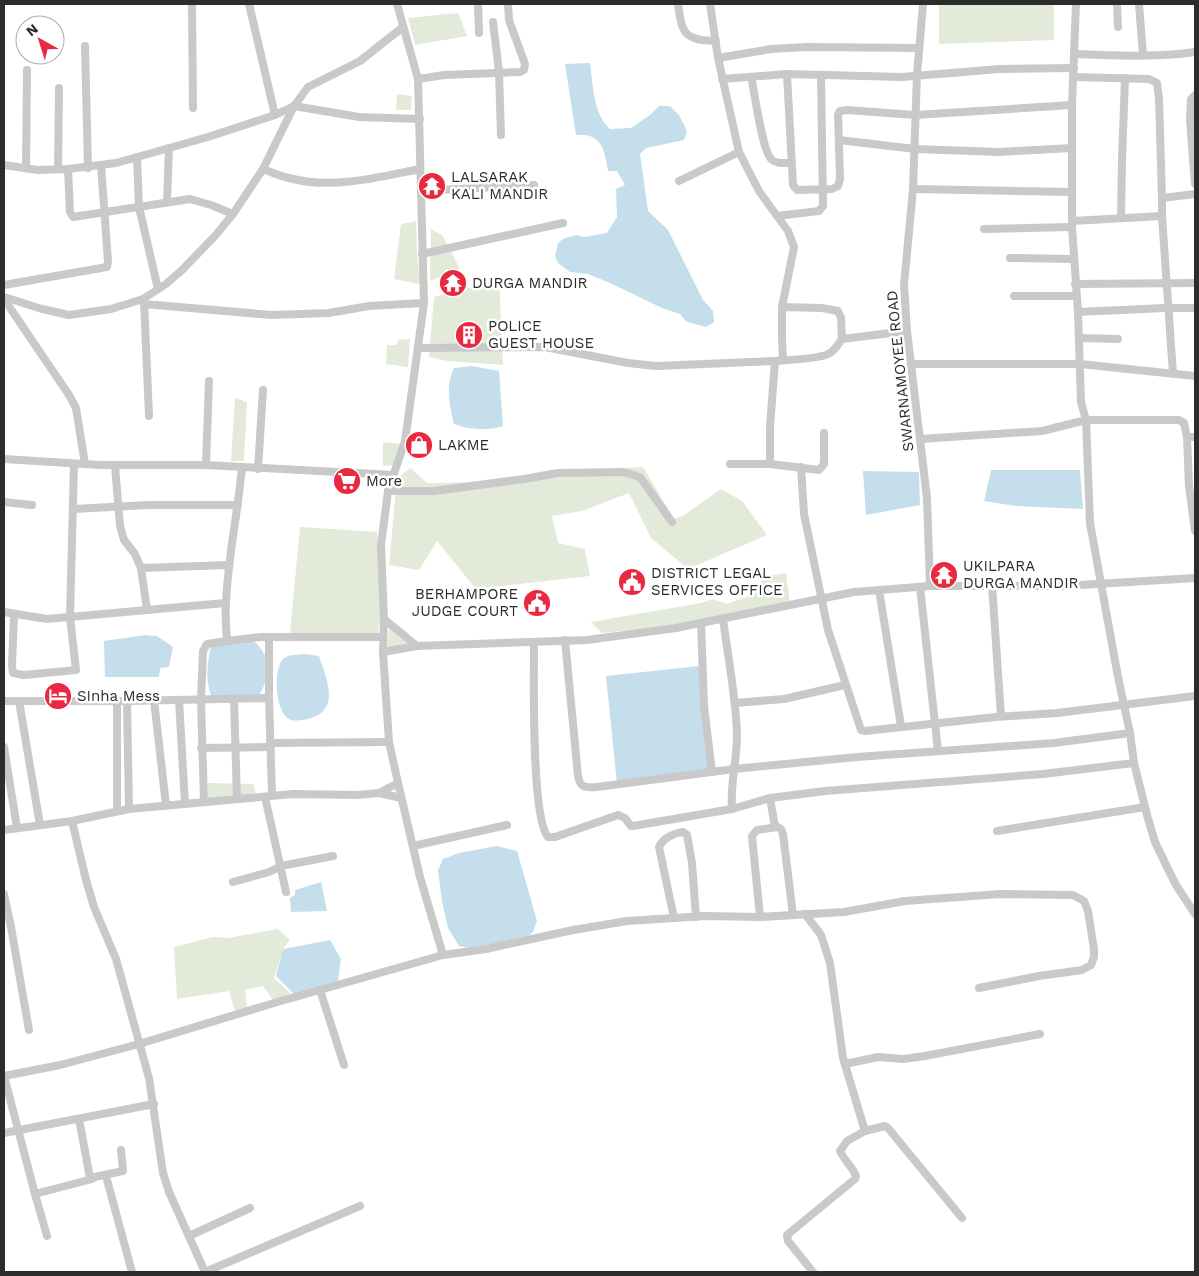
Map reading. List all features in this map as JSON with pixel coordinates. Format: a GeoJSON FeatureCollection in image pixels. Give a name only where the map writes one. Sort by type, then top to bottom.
{"type":"FeatureCollection","features":[{"type":"Feature","properties":{"kind":"street"},"geometry":{"type":"LineString","coordinates":[[192,4],[193,108]]}},
{"type":"Feature","properties":{"kind":"street"},"geometry":{"type":"LineString","coordinates":[[249,4],[275,115]]}},
{"type":"Feature","properties":{"kind":"street"},"geometry":{"type":"LineString","coordinates":[[397,4],[416,66],[418,79],[424,303],[405,442],[388,491],[381,545],[384,619],[383,652],[389,742],[413,846],[443,955]]}},
{"type":"Feature","properties":{"kind":"street"},"geometry":{"type":"LineString","coordinates":[[478,4],[478,33]]}},
{"type":"Feature","properties":{"kind":"street"},"geometry":{"type":"LineString","coordinates":[[418,79],[444,75],[520,72],[525,69],[509,20],[508,4]]}},
{"type":"Feature","properties":{"kind":"street"},"geometry":{"type":"LineString","coordinates":[[678,4],[683,29],[687,34],[698,40],[716,41]]}},
{"type":"Feature","properties":{"kind":"street"},"geometry":{"type":"LineString","coordinates":[[710,4],[722,79],[739,152],[759,191],[788,232],[794,248],[782,308],[782,339],[770,427],[770,464]]}},
{"type":"Feature","properties":{"kind":"street","name":"SWARNAMOYEE ROAD"},"geometry":{"type":"LineString","coordinates":[[923,4],[904,285],[906,332],[928,498],[930,586]]}},
{"type":"Feature","properties":{"kind":"street"},"geometry":{"type":"LineString","coordinates":[[1076,4],[1072,105],[1072,224],[1078,312],[1081,402],[1086,420],[1090,523],[1134,763],[1145,807],[1156,842],[1167,867],[1176,885],[1192,902],[1195,914]]}},
{"type":"Feature","properties":{"kind":"street"},"geometry":{"type":"LineString","coordinates":[[1117,4],[1118,27]]}},
{"type":"Feature","properties":{"kind":"street"},"geometry":{"type":"LineString","coordinates":[[1140,4],[1143,55]]}},
{"type":"Feature","properties":{"kind":"street"},"geometry":{"type":"LineString","coordinates":[[493,22],[499,72],[501,134]]}},
{"type":"Feature","properties":{"kind":"street"},"geometry":{"type":"LineString","coordinates":[[144,302],[182,270],[215,236],[233,214],[263,169],[294,106],[308,87],[360,61],[403,27]]}},
{"type":"Feature","properties":{"kind":"street"},"geometry":{"type":"LineString","coordinates":[[85,46],[88,168]]}},
{"type":"Feature","properties":{"kind":"street"},"geometry":{"type":"LineString","coordinates":[[718,58],[771,49],[919,48]]}},
{"type":"Feature","properties":{"kind":"street"},"geometry":{"type":"LineString","coordinates":[[1074,54],[1143,55],[1195,52]]}},
{"type":"Feature","properties":{"kind":"street"},"geometry":{"type":"LineString","coordinates":[[722,79],[787,74],[902,76],[1000,69],[1074,68]]}},
{"type":"Feature","properties":{"kind":"street"},"geometry":{"type":"LineString","coordinates":[[26,168],[27,70]]}},
{"type":"Feature","properties":{"kind":"street"},"geometry":{"type":"LineString","coordinates":[[787,74],[792,182],[794,188],[801,191],[834,189],[840,183],[838,115],[843,110],[915,115],[1072,105]]}},
{"type":"Feature","properties":{"kind":"street"},"geometry":{"type":"LineString","coordinates":[[777,216],[819,211],[823,206],[820,75]]}},
{"type":"Feature","properties":{"kind":"street"},"geometry":{"type":"LineString","coordinates":[[751,77],[763,143],[768,155],[773,161],[779,163],[791,162]]}},
{"type":"Feature","properties":{"kind":"street"},"geometry":{"type":"LineString","coordinates":[[1074,77],[1149,79],[1154,80],[1158,86],[1162,216],[1173,374]]}},
{"type":"Feature","properties":{"kind":"street"},"geometry":{"type":"LineString","coordinates":[[1121,218],[1125,78]]}},
{"type":"Feature","properties":{"kind":"street"},"geometry":{"type":"LineString","coordinates":[[58,170],[59,88]]}},
{"type":"Feature","properties":{"kind":"street"},"geometry":{"type":"LineString","coordinates":[[1195,95],[1191,99],[1190,120],[1195,184]]}},
{"type":"Feature","properties":{"kind":"street"},"geometry":{"type":"LineString","coordinates":[[4,165],[58,170],[101,166],[208,137],[275,115],[294,106],[359,117],[420,119]]}},
{"type":"Feature","properties":{"kind":"street"},"geometry":{"type":"LineString","coordinates":[[839,140],[914,149],[999,152],[1072,148]]}},
{"type":"Feature","properties":{"kind":"street"},"geometry":{"type":"LineString","coordinates":[[167,202],[169,148]]}},
{"type":"Feature","properties":{"kind":"street"},"geometry":{"type":"LineString","coordinates":[[679,181],[739,152]]}},
{"type":"Feature","properties":{"kind":"street"},"geometry":{"type":"LineString","coordinates":[[137,157],[139,206],[158,289]]}},
{"type":"Feature","properties":{"kind":"street"},"geometry":{"type":"LineString","coordinates":[[4,285],[105,268],[108,262],[101,166]]}},
{"type":"Feature","properties":{"kind":"street"},"geometry":{"type":"LineString","coordinates":[[68,169],[71,215],[76,217],[190,199],[233,214]]}},
{"type":"Feature","properties":{"kind":"street"},"geometry":{"type":"LineString","coordinates":[[263,169],[294,180],[325,183],[360,181],[420,169]]}},
{"type":"Feature","properties":{"kind":"street"},"geometry":{"type":"LineString","coordinates":[[421,192],[534,185]]}},
{"type":"Feature","properties":{"kind":"street"},"geometry":{"type":"LineString","coordinates":[[912,188],[1072,192]]}},
{"type":"Feature","properties":{"kind":"street"},"geometry":{"type":"LineString","coordinates":[[1162,198],[1195,194]]}},
{"type":"Feature","properties":{"kind":"street"},"geometry":{"type":"LineString","coordinates":[[984,229],[1162,216]]}},
{"type":"Feature","properties":{"kind":"street"},"geometry":{"type":"LineString","coordinates":[[422,254],[563,223]]}},
{"type":"Feature","properties":{"kind":"street"},"geometry":{"type":"LineString","coordinates":[[1010,258],[1073,259]]}},
{"type":"Feature","properties":{"kind":"street"},"geometry":{"type":"LineString","coordinates":[[1076,284],[1195,283]]}},
{"type":"Feature","properties":{"kind":"street"},"geometry":{"type":"LineString","coordinates":[[1014,296],[1076,296]]}},
{"type":"Feature","properties":{"kind":"street"},"geometry":{"type":"LineString","coordinates":[[4,298],[42,310],[69,315],[144,302],[272,314],[329,313],[369,306],[424,303]]}},
{"type":"Feature","properties":{"kind":"street"},"geometry":{"type":"LineString","coordinates":[[4,298],[69,394],[76,408],[85,464]]}},
{"type":"Feature","properties":{"kind":"street"},"geometry":{"type":"LineString","coordinates":[[144,302],[150,416]]}},
{"type":"Feature","properties":{"kind":"street"},"geometry":{"type":"LineString","coordinates":[[418,348],[545,347],[628,363],[656,366],[779,361],[828,354],[836,348],[842,339],[841,318],[838,311],[782,308]]}},
{"type":"Feature","properties":{"kind":"street"},"geometry":{"type":"LineString","coordinates":[[1078,312],[1195,308]]}},
{"type":"Feature","properties":{"kind":"street"},"geometry":{"type":"LineString","coordinates":[[842,339],[906,332]]}},
{"type":"Feature","properties":{"kind":"street"},"geometry":{"type":"LineString","coordinates":[[1078,338],[1118,339]]}},
{"type":"Feature","properties":{"kind":"street"},"geometry":{"type":"LineString","coordinates":[[911,364],[1080,364],[1195,376]]}},
{"type":"Feature","properties":{"kind":"street"},"geometry":{"type":"LineString","coordinates":[[206,465],[209,381]]}},
{"type":"Feature","properties":{"kind":"street"},"geometry":{"type":"LineString","coordinates":[[258,469],[263,390]]}},
{"type":"Feature","properties":{"kind":"street"},"geometry":{"type":"LineString","coordinates":[[920,439],[1042,431],[1086,420],[1179,420],[1184,423],[1191,437],[1189,486],[1195,532]]}},
{"type":"Feature","properties":{"kind":"street"},"geometry":{"type":"LineString","coordinates":[[730,464],[770,464],[819,470],[823,466],[824,433]]}},
{"type":"Feature","properties":{"kind":"street"},"geometry":{"type":"LineString","coordinates":[[4,459],[115,466],[206,465],[394,475]]}},
{"type":"Feature","properties":{"kind":"street"},"geometry":{"type":"LineString","coordinates":[[14,615],[12,670],[16,674],[24,675],[76,670],[70,617],[74,464]]}},
{"type":"Feature","properties":{"kind":"street"},"geometry":{"type":"LineString","coordinates":[[115,466],[118,506],[123,536],[135,554],[141,568],[147,610]]}},
{"type":"Feature","properties":{"kind":"street"},"geometry":{"type":"LineString","coordinates":[[227,641],[225,603],[242,467]]}},
{"type":"Feature","properties":{"kind":"street"},"geometry":{"type":"LineString","coordinates":[[801,467],[804,514],[828,630],[860,730],[866,731],[1000,716],[1057,713],[1195,696]]}},
{"type":"Feature","properties":{"kind":"street"},"geometry":{"type":"LineString","coordinates":[[388,491],[434,491],[524,480],[558,473],[623,472],[640,477],[672,522]]}},
{"type":"Feature","properties":{"kind":"street"},"geometry":{"type":"LineString","coordinates":[[4,502],[32,505]]}},
{"type":"Feature","properties":{"kind":"street"},"geometry":{"type":"LineString","coordinates":[[74,509],[148,505],[238,505]]}},
{"type":"Feature","properties":{"kind":"street"},"geometry":{"type":"LineString","coordinates":[[141,568],[229,565]]}},
{"type":"Feature","properties":{"kind":"street"},"geometry":{"type":"LineString","coordinates":[[383,652],[417,646],[587,640],[701,624],[854,592],[930,586],[992,584],[1035,586],[1195,578]]}},
{"type":"Feature","properties":{"kind":"street"},"geometry":{"type":"LineString","coordinates":[[992,584],[1000,716]]}},
{"type":"Feature","properties":{"kind":"street"},"geometry":{"type":"LineString","coordinates":[[920,587],[938,751]]}},
{"type":"Feature","properties":{"kind":"street"},"geometry":{"type":"LineString","coordinates":[[879,590],[901,726]]}},
{"type":"Feature","properties":{"kind":"street"},"geometry":{"type":"LineString","coordinates":[[4,612],[47,619],[225,603]]}},
{"type":"Feature","properties":{"kind":"street"},"geometry":{"type":"LineString","coordinates":[[384,619],[417,646]]}},
{"type":"Feature","properties":{"kind":"street"},"geometry":{"type":"LineString","coordinates":[[723,619],[735,703],[737,746],[731,797],[732,809]]}},
{"type":"Feature","properties":{"kind":"street"},"geometry":{"type":"LineString","coordinates":[[701,624],[704,706],[712,772]]}},
{"type":"Feature","properties":{"kind":"street"},"geometry":{"type":"LineString","coordinates":[[204,802],[200,700],[204,646],[227,641],[269,638],[383,637]]}},
{"type":"Feature","properties":{"kind":"street"},"geometry":{"type":"LineString","coordinates":[[269,638],[270,745],[268,796],[286,892]]}},
{"type":"Feature","properties":{"kind":"street"},"geometry":{"type":"LineString","coordinates":[[565,640],[578,776],[580,785],[591,788],[734,769],[1054,743],[1130,733]]}},
{"type":"Feature","properties":{"kind":"street"},"geometry":{"type":"LineString","coordinates":[[534,642],[535,757],[542,825],[547,837],[618,815],[625,818],[633,826],[732,809],[770,798],[825,791],[1043,774],[1134,763]]}},
{"type":"Feature","properties":{"kind":"street"},"geometry":{"type":"LineString","coordinates":[[735,703],[784,698],[845,685]]}},
{"type":"Feature","properties":{"kind":"street"},"geometry":{"type":"LineString","coordinates":[[4,701],[269,698]]}},
{"type":"Feature","properties":{"kind":"street"},"geometry":{"type":"LineString","coordinates":[[234,699],[237,799]]}},
{"type":"Feature","properties":{"kind":"street"},"geometry":{"type":"LineString","coordinates":[[116,700],[117,811]]}},
{"type":"Feature","properties":{"kind":"street"},"geometry":{"type":"LineString","coordinates":[[154,700],[166,805]]}},
{"type":"Feature","properties":{"kind":"street"},"geometry":{"type":"LineString","coordinates":[[178,700],[184,804]]}},
{"type":"Feature","properties":{"kind":"street"},"geometry":{"type":"LineString","coordinates":[[19,701],[40,825]]}},
{"type":"Feature","properties":{"kind":"street"},"geometry":{"type":"LineString","coordinates":[[127,701],[130,809]]}},
{"type":"Feature","properties":{"kind":"street"},"geometry":{"type":"LineString","coordinates":[[201,748],[389,742]]}},
{"type":"Feature","properties":{"kind":"street"},"geometry":{"type":"LineString","coordinates":[[4,747],[17,828]]}},
{"type":"Feature","properties":{"kind":"street"},"geometry":{"type":"LineString","coordinates":[[379,793],[398,783]]}},
{"type":"Feature","properties":{"kind":"street"},"geometry":{"type":"LineString","coordinates":[[4,830],[72,821],[130,809],[268,796],[379,793],[401,798]]}},
{"type":"Feature","properties":{"kind":"street"},"geometry":{"type":"LineString","coordinates":[[770,798],[775,827]]}},
{"type":"Feature","properties":{"kind":"street"},"geometry":{"type":"LineString","coordinates":[[997,830],[1145,807]]}},
{"type":"Feature","properties":{"kind":"street"},"geometry":{"type":"LineString","coordinates":[[72,821],[94,907],[116,959],[150,1078],[161,1168],[165,1182],[205,1272],[360,1206]]}},
{"type":"Feature","properties":{"kind":"street"},"geometry":{"type":"LineString","coordinates":[[413,846],[507,825]]}},
{"type":"Feature","properties":{"kind":"street"},"geometry":{"type":"LineString","coordinates":[[760,916],[752,836],[757,830],[775,827],[779,827],[782,830],[793,915]]}},
{"type":"Feature","properties":{"kind":"street"},"geometry":{"type":"LineString","coordinates":[[674,918],[659,846],[669,836],[683,832],[687,835],[692,863],[696,917]]}},
{"type":"Feature","properties":{"kind":"street"},"geometry":{"type":"LineString","coordinates":[[233,882],[253,877],[281,866],[333,856]]}},
{"type":"Feature","properties":{"kind":"street"},"geometry":{"type":"LineString","coordinates":[[4,894],[8,928],[29,1030]]}},
{"type":"Feature","properties":{"kind":"street"},"geometry":{"type":"LineString","coordinates":[[47,1236],[34,1194],[4,1076],[139,1044],[443,955],[486,949],[573,930],[627,922],[674,918],[844,912],[905,901],[1000,894],[1073,895],[1084,901],[1088,911],[1094,949],[1091,965],[1082,970],[1039,976],[980,988]]}},
{"type":"Feature","properties":{"kind":"street"},"geometry":{"type":"LineString","coordinates":[[805,914],[821,935],[830,963],[845,1064],[865,1131]]}},
{"type":"Feature","properties":{"kind":"street"},"geometry":{"type":"LineString","coordinates":[[320,990],[344,1066]]}},
{"type":"Feature","properties":{"kind":"street"},"geometry":{"type":"LineString","coordinates":[[845,1064],[878,1057],[903,1059],[925,1056],[1040,1034]]}},
{"type":"Feature","properties":{"kind":"street"},"geometry":{"type":"LineString","coordinates":[[4,1133],[154,1104]]}},
{"type":"Feature","properties":{"kind":"street"},"geometry":{"type":"LineString","coordinates":[[79,1119],[88,1174],[92,1179]]}},
{"type":"Feature","properties":{"kind":"street"},"geometry":{"type":"LineString","coordinates":[[813,1272],[788,1241],[787,1235],[855,1179],[856,1176],[853,1169],[840,1151],[848,1141],[865,1131],[885,1126],[888,1128],[962,1218]]}},
{"type":"Feature","properties":{"kind":"street"},"geometry":{"type":"LineString","coordinates":[[34,1194],[123,1171],[121,1150]]}},
{"type":"Feature","properties":{"kind":"street"},"geometry":{"type":"LineString","coordinates":[[106,1176],[132,1272]]}},
{"type":"Feature","properties":{"kind":"street"},"geometry":{"type":"LineString","coordinates":[[189,1236],[250,1208]]}},
{"type":"Feature","properties":{"kind":"green space"},"geometry":{"type":"Polygon","coordinates":[[[939,4],[1054,4],[1054,40],[939,44],[939,4]]]}},
{"type":"Feature","properties":{"kind":"green space"},"geometry":{"type":"Polygon","coordinates":[[[458,13],[467,36],[415,45],[408,18],[458,13]]]}},
{"type":"Feature","properties":{"kind":"green space"},"geometry":{"type":"Polygon","coordinates":[[[397,94],[412,96],[411,110],[396,110],[397,94]]]}},
{"type":"Feature","properties":{"kind":"green space"},"geometry":{"type":"Polygon","coordinates":[[[416,221],[420,284],[394,279],[401,224],[416,221]]]}},
{"type":"Feature","properties":{"kind":"green space"},"geometry":{"type":"Polygon","coordinates":[[[431,229],[443,236],[460,269],[430,281],[431,229]]]}},
{"type":"Feature","properties":{"kind":"green space"},"geometry":{"type":"Polygon","coordinates":[[[499,280],[503,365],[448,361],[429,357],[434,297],[499,280]]]}},
{"type":"Feature","properties":{"kind":"green space"},"geometry":{"type":"Polygon","coordinates":[[[410,339],[408,367],[386,364],[387,345],[397,345],[398,340],[410,339]]]}},
{"type":"Feature","properties":{"kind":"green space"},"geometry":{"type":"Polygon","coordinates":[[[235,398],[247,402],[244,461],[231,461],[235,398]]]}},
{"type":"Feature","properties":{"kind":"green space"},"geometry":{"type":"Polygon","coordinates":[[[383,442],[401,444],[399,465],[383,466],[383,442]]]}},
{"type":"Feature","properties":{"kind":"green space"},"geometry":{"type":"Polygon","coordinates":[[[643,467],[674,519],[683,516],[721,489],[742,501],[767,535],[688,569],[651,538],[629,493],[582,511],[552,516],[558,543],[585,549],[590,576],[476,589],[437,541],[419,570],[389,565],[397,479],[410,468],[427,483],[483,482],[543,473],[643,467]]]}},
{"type":"Feature","properties":{"kind":"green space"},"geometry":{"type":"Polygon","coordinates":[[[300,527],[377,532],[382,608],[378,634],[290,634],[300,527]]]}},
{"type":"Feature","properties":{"kind":"green space"},"geometry":{"type":"Polygon","coordinates":[[[786,573],[790,603],[676,625],[602,633],[591,622],[701,603],[713,599],[727,604],[755,594],[763,577],[786,573]]]}},
{"type":"Feature","properties":{"kind":"green space"},"geometry":{"type":"Polygon","coordinates":[[[390,622],[413,645],[387,650],[390,622]]]}},
{"type":"Feature","properties":{"kind":"green space"},"geometry":{"type":"Polygon","coordinates":[[[208,783],[253,784],[256,793],[208,799],[208,783]]]}},
{"type":"Feature","properties":{"kind":"green space"},"geometry":{"type":"Polygon","coordinates":[[[278,929],[290,940],[283,949],[274,978],[291,994],[273,1000],[263,986],[245,990],[247,1008],[235,1011],[229,991],[177,999],[174,947],[213,937],[228,938],[278,929]]]}},
{"type":"Feature","properties":{"kind":"water"},"geometry":{"type":"Polygon","coordinates":[[[590,63],[597,107],[604,123],[610,129],[631,128],[650,115],[659,106],[670,106],[679,115],[687,131],[684,140],[646,148],[640,154],[648,211],[668,230],[703,300],[713,311],[714,322],[706,327],[687,322],[680,314],[662,308],[588,274],[570,272],[558,263],[555,256],[558,243],[563,239],[576,235],[585,237],[607,233],[617,217],[616,189],[625,185],[617,171],[608,171],[600,144],[591,136],[576,135],[565,64],[590,63]]]}},
{"type":"Feature","properties":{"kind":"water"},"geometry":{"type":"Polygon","coordinates":[[[472,366],[499,371],[503,426],[491,429],[478,429],[454,424],[449,396],[451,375],[454,368],[472,366]]]}},
{"type":"Feature","properties":{"kind":"water"},"geometry":{"type":"Polygon","coordinates":[[[991,470],[1080,470],[1083,509],[1016,506],[984,501],[991,470]]]}},
{"type":"Feature","properties":{"kind":"water"},"geometry":{"type":"Polygon","coordinates":[[[863,471],[919,472],[920,505],[866,515],[863,471]]]}},
{"type":"Feature","properties":{"kind":"water"},"geometry":{"type":"Polygon","coordinates":[[[145,635],[157,636],[173,647],[169,667],[160,668],[159,677],[105,677],[104,641],[145,635]]]}},
{"type":"Feature","properties":{"kind":"water"},"geometry":{"type":"Polygon","coordinates":[[[252,640],[264,653],[268,667],[265,683],[257,698],[211,696],[207,670],[212,643],[252,640]]]}},
{"type":"Feature","properties":{"kind":"water"},"geometry":{"type":"Polygon","coordinates":[[[305,654],[319,656],[327,683],[329,700],[326,708],[320,714],[297,721],[291,720],[284,715],[281,708],[277,690],[278,672],[280,664],[285,657],[305,654]]]}},
{"type":"Feature","properties":{"kind":"water"},"geometry":{"type":"Polygon","coordinates":[[[699,666],[713,771],[617,784],[606,676],[699,666]]]}},
{"type":"Feature","properties":{"kind":"water"},"geometry":{"type":"Polygon","coordinates":[[[497,846],[517,851],[537,921],[533,932],[524,939],[478,949],[459,946],[448,928],[438,870],[443,859],[459,853],[497,846]]]}},
{"type":"Feature","properties":{"kind":"water"},"geometry":{"type":"Polygon","coordinates":[[[321,882],[327,911],[291,912],[290,898],[295,895],[295,890],[321,882]]]}},
{"type":"Feature","properties":{"kind":"water"},"geometry":{"type":"Polygon","coordinates":[[[330,940],[341,959],[338,981],[294,994],[276,976],[283,949],[330,940]]]}},
{"type":"Feature","properties":{"kind":"place","name":"LALSARAK KALI MANDIR"},"geometry":{"type":"Point","coordinates":[432,186]}},
{"type":"Feature","properties":{"kind":"place","name":"DURGA MANDIR"},"geometry":{"type":"Point","coordinates":[453,283]}},
{"type":"Feature","properties":{"kind":"place","name":"POLICE GUEST HOUSE"},"geometry":{"type":"Point","coordinates":[469,335]}},
{"type":"Feature","properties":{"kind":"place","name":"LAKME"},"geometry":{"type":"Point","coordinates":[419,445]}},
{"type":"Feature","properties":{"kind":"place","name":"More"},"geometry":{"type":"Point","coordinates":[347,481]}},
{"type":"Feature","properties":{"kind":"place","name":"UKILPARA DURGA MANDIR"},"geometry":{"type":"Point","coordinates":[944,575]}},
{"type":"Feature","properties":{"kind":"place","name":"DISTRICT LEGAL SERVICES OFFICE"},"geometry":{"type":"Point","coordinates":[632,582]}},
{"type":"Feature","properties":{"kind":"place","name":"BERHAMPORE JUDGE COURT"},"geometry":{"type":"Point","coordinates":[537,603]}},
{"type":"Feature","properties":{"kind":"place","name":"SInha Mess"},"geometry":{"type":"Point","coordinates":[58,696]}}]}
